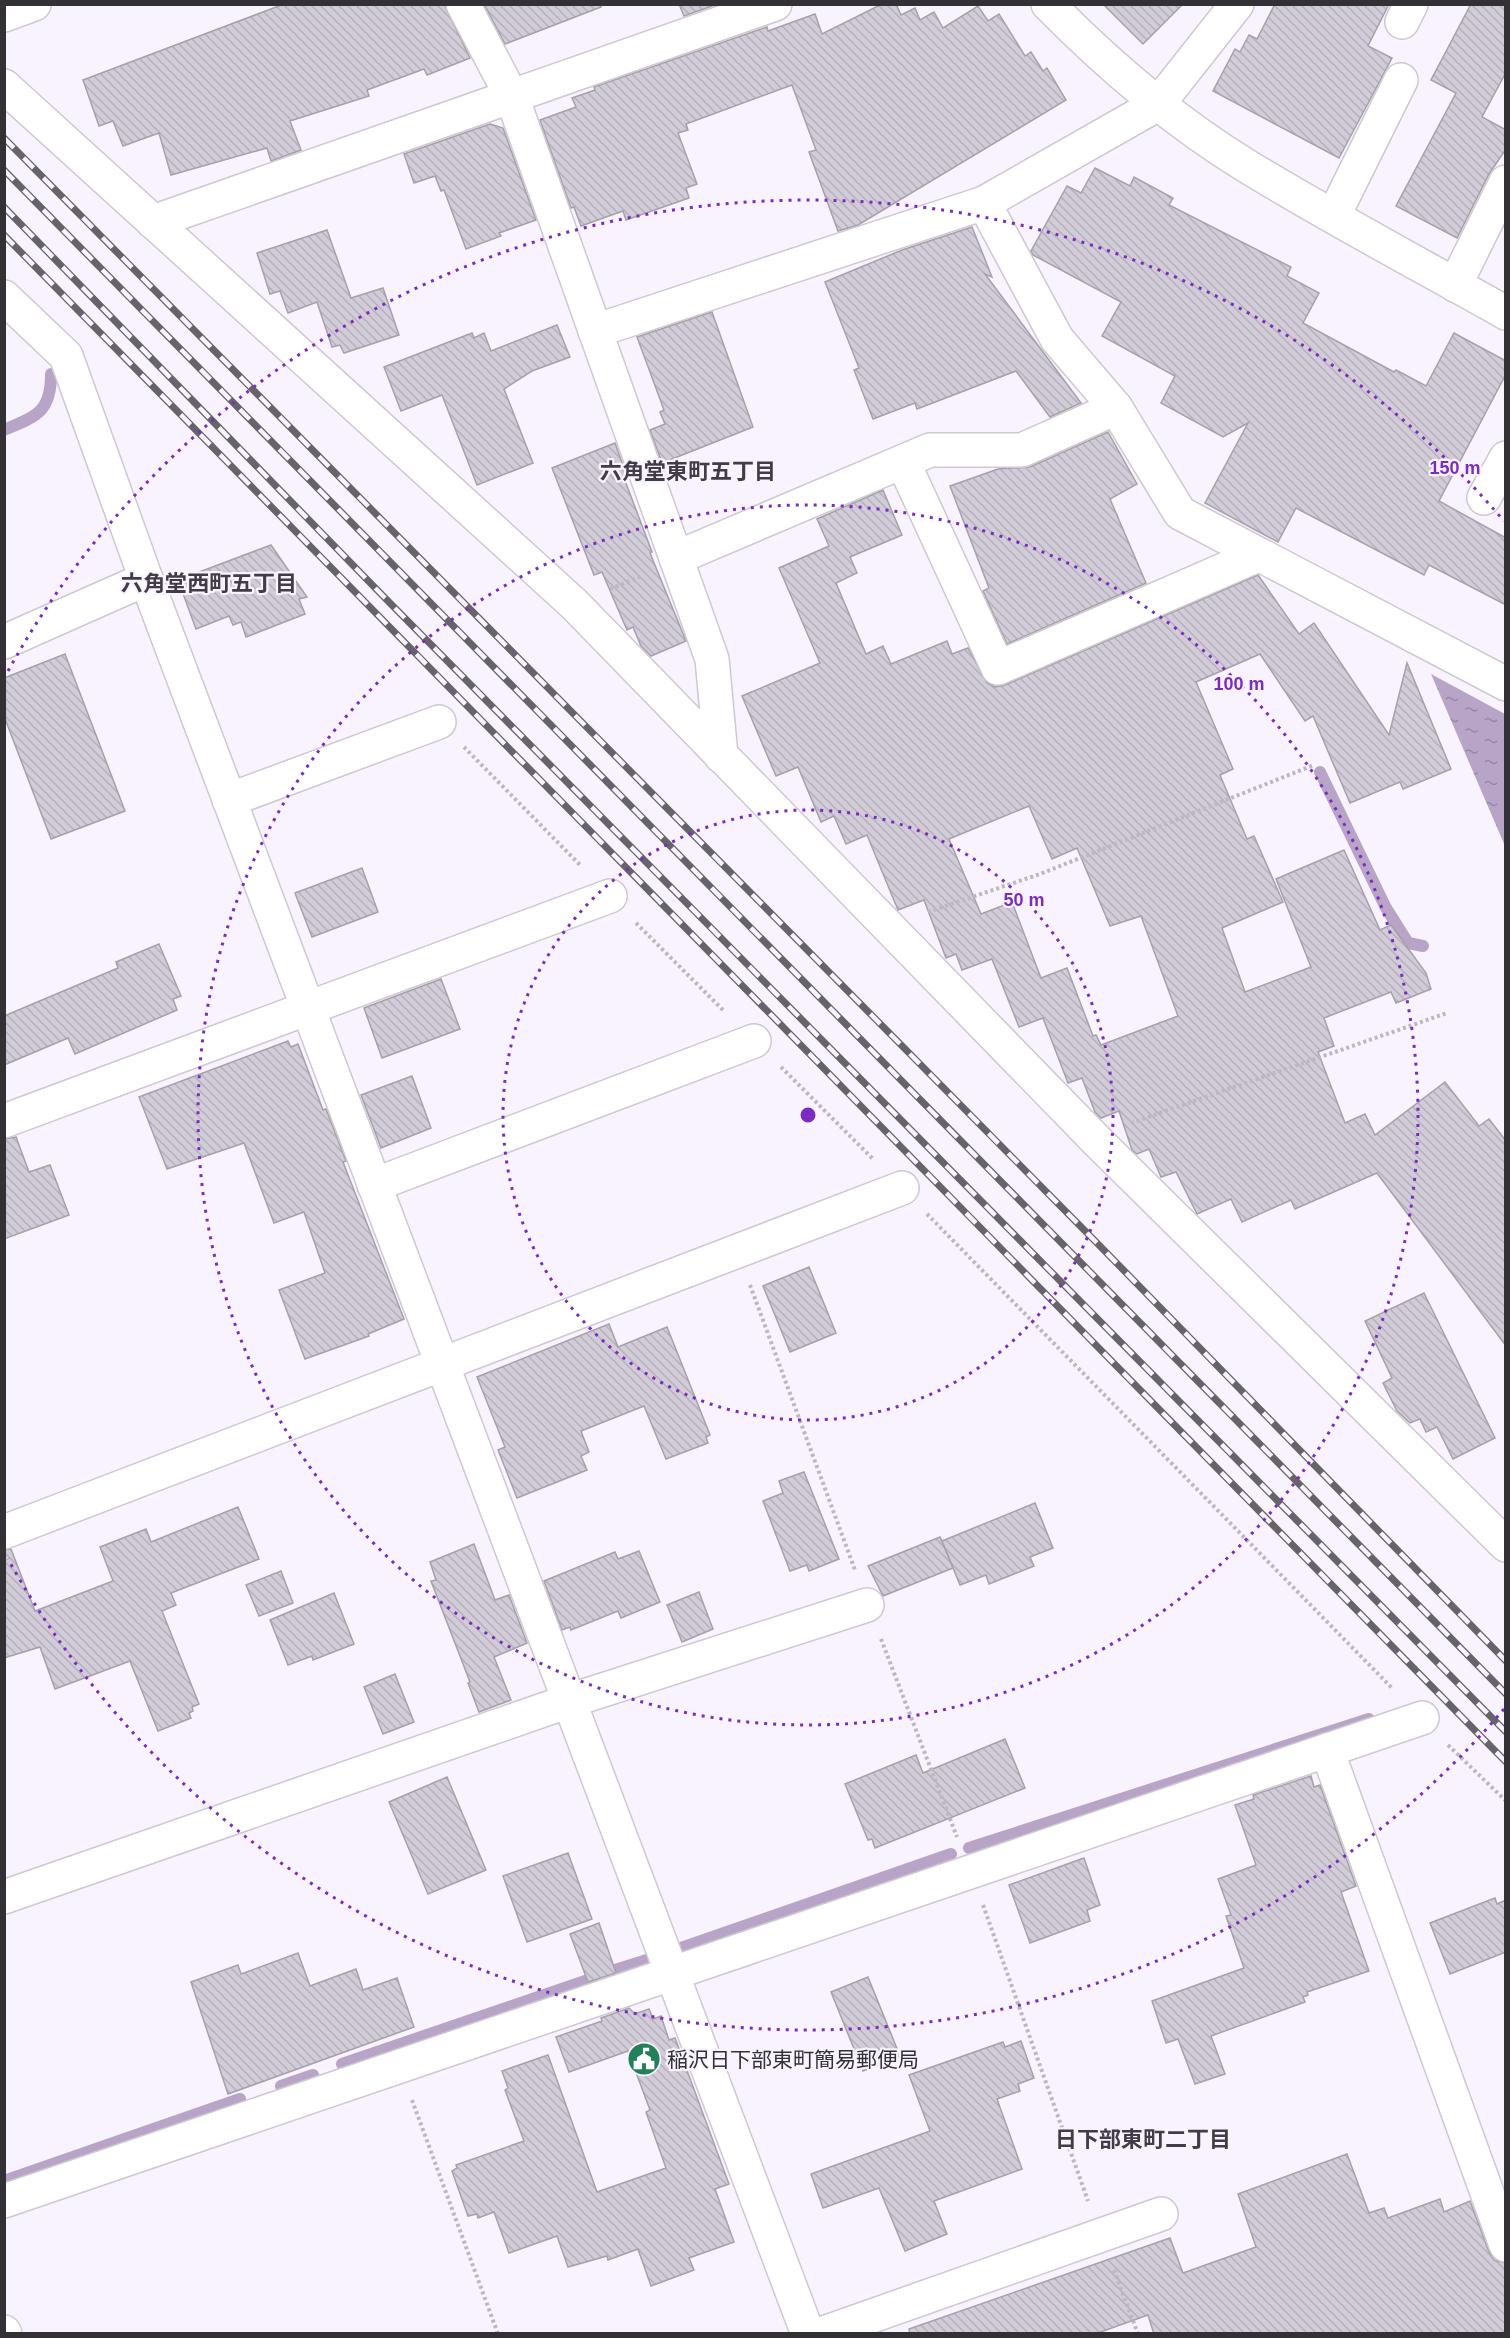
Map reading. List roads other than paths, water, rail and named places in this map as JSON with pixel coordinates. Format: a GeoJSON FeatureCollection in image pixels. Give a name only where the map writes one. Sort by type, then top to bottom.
{"type":"FeatureCollection","features":[{"type":"Feature","properties":{"kind":"street"},"geometry":{"type":"LineString","coordinates":[[4,15],[34,4]]}},
{"type":"Feature","properties":{"kind":"street"},"geometry":{"type":"LineString","coordinates":[[463,4],[512,97],[712,659],[721,756]]}},
{"type":"Feature","properties":{"kind":"street"},"geometry":{"type":"LineString","coordinates":[[153,222],[775,4]]}},
{"type":"Feature","properties":{"kind":"street"},"geometry":{"type":"LineString","coordinates":[[1048,4],[1099,56],[1158,104],[1244,164],[1506,313]]}},
{"type":"Feature","properties":{"kind":"street"},"geometry":{"type":"LineString","coordinates":[[595,331],[984,203],[1158,104],[1237,4]]}},
{"type":"Feature","properties":{"kind":"street"},"geometry":{"type":"LineString","coordinates":[[1334,215],[1401,80]]}},
{"type":"Feature","properties":{"kind":"street"},"geometry":{"type":"LineString","coordinates":[[4,86],[574,604],[1098,1142],[1506,1545]]}},
{"type":"Feature","properties":{"kind":"street"},"geometry":{"type":"LineString","coordinates":[[1455,285],[1506,182]]}},
{"type":"Feature","properties":{"kind":"street"},"geometry":{"type":"LineString","coordinates":[[984,203],[1057,339],[1116,408],[1180,513],[1506,684]]}},
{"type":"Feature","properties":{"kind":"street"},"geometry":{"type":"LineString","coordinates":[[4,297],[66,357],[146,579],[808,2334]]}},
{"type":"Feature","properties":{"kind":"street"},"geometry":{"type":"LineString","coordinates":[[676,560],[930,450],[1022,450],[1116,408]]}},
{"type":"Feature","properties":{"kind":"street"},"geometry":{"type":"LineString","coordinates":[[1484,498],[1506,458]]}},
{"type":"Feature","properties":{"kind":"street"},"geometry":{"type":"LineString","coordinates":[[903,462],[998,668],[1258,555]]}},
{"type":"Feature","properties":{"kind":"street"},"geometry":{"type":"LineString","coordinates":[[4,642],[146,579]]}},
{"type":"Feature","properties":{"kind":"street"},"geometry":{"type":"LineString","coordinates":[[229,800],[439,722]]}},
{"type":"Feature","properties":{"kind":"street"},"geometry":{"type":"LineString","coordinates":[[4,1121],[609,896]]}},
{"type":"Feature","properties":{"kind":"street"},"geometry":{"type":"LineString","coordinates":[[374,1185],[754,1041]]}},
{"type":"Feature","properties":{"kind":"street"},"geometry":{"type":"LineString","coordinates":[[4,1532],[902,1188]]}},
{"type":"Feature","properties":{"kind":"street"},"geometry":{"type":"LineString","coordinates":[[4,1897],[569,1701],[867,1605]]}},
{"type":"Feature","properties":{"kind":"street"},"geometry":{"type":"LineString","coordinates":[[4,2201],[1422,1718]]}},
{"type":"Feature","properties":{"kind":"street"},"geometry":{"type":"LineString","coordinates":[[1327,1750],[1506,2245]]}},
{"type":"Feature","properties":{"kind":"street"},"geometry":{"type":"LineString","coordinates":[[821,2334],[1161,2214]]}},
{"type":"Feature","properties":{"kind":"water"},"geometry":{"type":"Polygon","coordinates":[[[1431,674],[1505,714],[1505,846],[1431,674]]]}},
{"type":"Feature","properties":{"kind":"waterway"},"geometry":{"type":"LineString","coordinates":[[4,430],[25,421],[40,411],[48,397],[51,374]]}},
{"type":"Feature","properties":{"kind":"waterway"},"geometry":{"type":"LineString","coordinates":[[1320,772],[1386,908],[1408,943],[1423,946]]}},
{"type":"Feature","properties":{"kind":"waterway"},"geometry":{"type":"LineString","coordinates":[[969,1848],[1369,1719]]}},
{"type":"Feature","properties":{"kind":"waterway"},"geometry":{"type":"LineString","coordinates":[[681,1948],[951,1854]]}},
{"type":"Feature","properties":{"kind":"waterway"},"geometry":{"type":"LineString","coordinates":[[615,1970],[650,1959]]}},
{"type":"Feature","properties":{"kind":"waterway"},"geometry":{"type":"LineString","coordinates":[[342,2064],[591,1979]]}},
{"type":"Feature","properties":{"kind":"waterway"},"geometry":{"type":"LineString","coordinates":[[281,2086],[313,2075]]}},
{"type":"Feature","properties":{"kind":"waterway"},"geometry":{"type":"LineString","coordinates":[[4,2181],[240,2099]]}},
{"type":"Feature","properties":{"kind":"railway"},"geometry":{"type":"LineString","coordinates":[[4,138],[1097,1243],[1506,1661]]}},
{"type":"Feature","properties":{"kind":"railway"},"geometry":{"type":"LineString","coordinates":[[4,170],[1506,1694]]}},
{"type":"Feature","properties":{"kind":"railway"},"geometry":{"type":"LineString","coordinates":[[4,207],[385,598],[1506,1732]]}},
{"type":"Feature","properties":{"kind":"railway"},"geometry":{"type":"LineString","coordinates":[[4,235],[1506,1762]]}},
{"type":"Feature","properties":{"kind":"place","name":"稲沢日下部東町簡易郵便局"},"geometry":{"type":"Point","coordinates":[644,2059]}},
{"type":"Feature","properties":{"kind":"district","name":"六角堂東町五丁目"},"geometry":{"type":"Point","coordinates":[688,471]}},
{"type":"Feature","properties":{"kind":"district","name":"六角堂西町五丁目"},"geometry":{"type":"Point","coordinates":[209,583]}},
{"type":"Feature","properties":{"kind":"district","name":"日下部東町二丁目"},"geometry":{"type":"Point","coordinates":[1143,2139]}}]}
